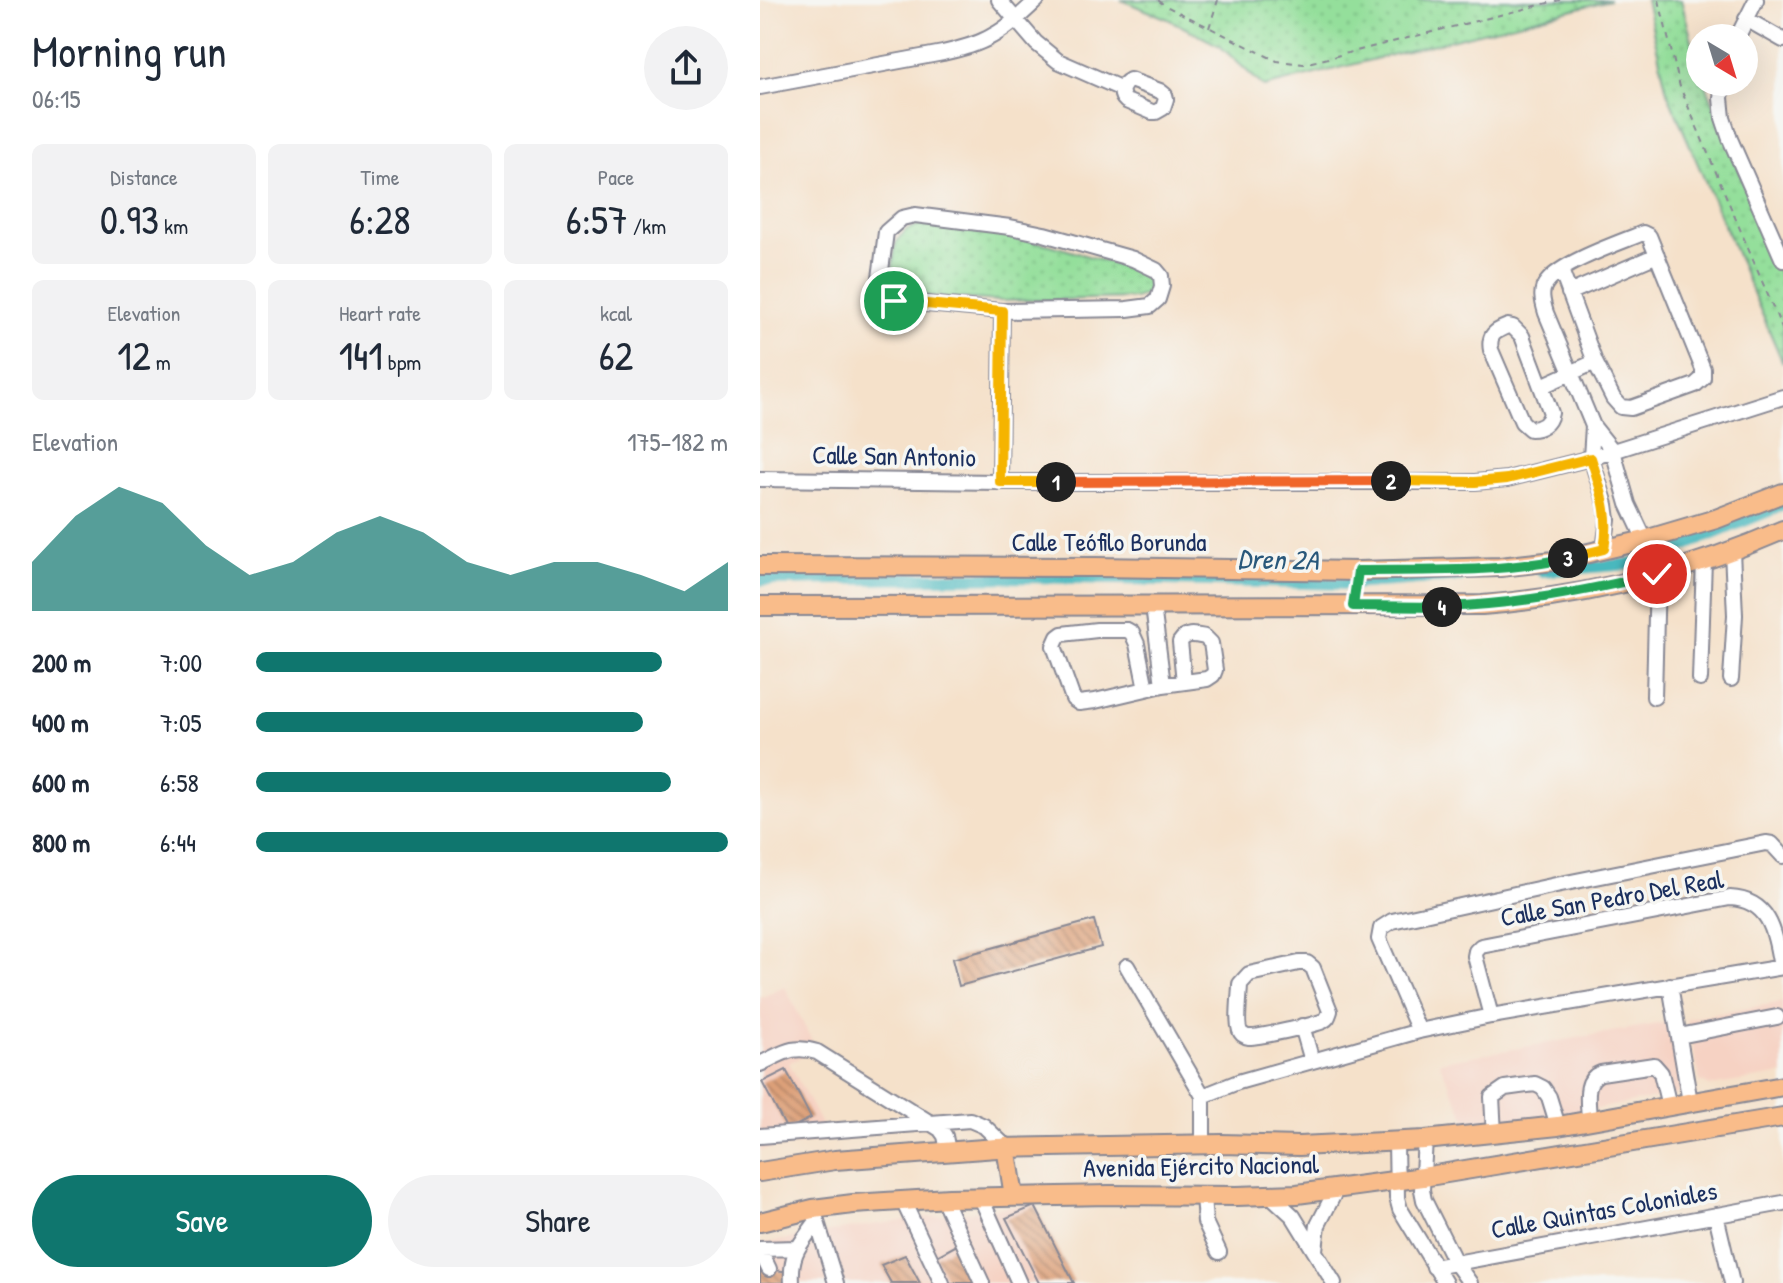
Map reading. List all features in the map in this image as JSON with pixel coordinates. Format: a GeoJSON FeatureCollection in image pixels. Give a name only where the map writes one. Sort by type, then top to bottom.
{"type":"FeatureCollection","features":[{"type":"Feature","properties":{"kind":"main road","name":"Calle Teófilo Borunda"},"geometry":{"type":"LineString","coordinates":[[760,566],[1096,567],[1358,574],[1500,567],[1554,561],[1645,540],[1716,519],[1783,493]]}},
{"type":"Feature","properties":{"kind":"main road"},"geometry":{"type":"LineString","coordinates":[[760,606],[1153,606],[1354,602],[1442,607],[1506,604],[1595,589],[1657,574],[1732,551],[1783,530]]}},
{"type":"Feature","properties":{"kind":"main road"},"geometry":{"type":"LineString","coordinates":[[1354,602],[1358,574]]}},
{"type":"Feature","properties":{"kind":"main road","name":"Avenida Ejército Nacional"},"geometry":{"type":"LineString","coordinates":[[760,1172],[835,1160],[1006,1147],[1299,1146],[1425,1140],[1558,1126],[1783,1086]]}},
{"type":"Feature","properties":{"kind":"main road","name":"Avenida Ejército Nacional"},"geometry":{"type":"LineString","coordinates":[[760,1222],[815,1215],[853,1204],[943,1198],[1297,1194],[1423,1177],[1783,1117]]}},
{"type":"Feature","properties":{"kind":"main road"},"geometry":{"type":"LineString","coordinates":[[1006,1147],[1014,1196]]}},
{"type":"Feature","properties":{"kind":"street"},"geometry":{"type":"LineString","coordinates":[[999,0],[1036,43],[1058,61],[1122,89]]}},
{"type":"Feature","properties":{"kind":"street"},"geometry":{"type":"LineString","coordinates":[[760,87],[971,45],[1015,21],[1037,0]]}},
{"type":"Feature","properties":{"kind":"street"},"geometry":{"type":"LineString","coordinates":[[1744,24],[1756,0]]}},
{"type":"Feature","properties":{"kind":"street"},"geometry":{"type":"LineString","coordinates":[[1746,19],[1783,40]]}},
{"type":"Feature","properties":{"kind":"street"},"geometry":{"type":"LineString","coordinates":[[1721,96],[1723,118],[1730,139],[1783,260]]}},
{"type":"Feature","properties":{"kind":"street"},"geometry":{"type":"LineString","coordinates":[[915,215],[1010,227],[1133,259],[1146,264],[1161,276],[1158,299],[1150,306],[1002,311],[894,301],[881,287],[886,232],[902,218],[915,215]]}},
{"type":"Feature","properties":{"kind":"street"},"geometry":{"type":"LineString","coordinates":[[1561,270],[1595,362],[1617,404],[1625,409],[1631,408],[1695,385],[1703,378],[1703,369],[1649,236],[1643,233],[1600,251],[1561,270],[1546,282],[1542,299],[1546,313],[1593,426],[1613,451],[1628,504],[1645,540]]}},
{"type":"Feature","properties":{"kind":"street"},"geometry":{"type":"LineString","coordinates":[[1600,251],[1611,275]]}},
{"type":"Feature","properties":{"kind":"street"},"geometry":{"type":"LineString","coordinates":[[1569,293],[1657,255]]}},
{"type":"Feature","properties":{"kind":"street"},"geometry":{"type":"LineString","coordinates":[[1000,482],[1002,311]]}},
{"type":"Feature","properties":{"kind":"street"},"geometry":{"type":"LineString","coordinates":[[1508,326],[1519,331],[1542,386],[1550,418],[1547,424],[1530,429],[1522,422],[1491,350],[1490,338],[1497,330],[1508,326]]}},
{"type":"Feature","properties":{"kind":"street"},"geometry":{"type":"LineString","coordinates":[[1542,386],[1595,362]]}},
{"type":"Feature","properties":{"kind":"street","name":"Calle San Antonio"},"geometry":{"type":"LineString","coordinates":[[760,479],[1475,482],[1507,479],[1591,458],[1783,397]]}},
{"type":"Feature","properties":{"kind":"street"},"geometry":{"type":"LineString","coordinates":[[1593,426],[1591,458],[1608,520],[1604,549]]}},
{"type":"Feature","properties":{"kind":"street"},"geometry":{"type":"LineString","coordinates":[[1731,679],[1735,615],[1732,551]]}},
{"type":"Feature","properties":{"kind":"street"},"geometry":{"type":"LineString","coordinates":[[1700,679],[1704,560]]}},
{"type":"Feature","properties":{"kind":"street"},"geometry":{"type":"LineString","coordinates":[[1654,697],[1657,574]]}},
{"type":"Feature","properties":{"kind":"street"},"geometry":{"type":"LineString","coordinates":[[1153,606],[1163,685]]}},
{"type":"Feature","properties":{"kind":"street"},"geometry":{"type":"LineString","coordinates":[[1146,689],[1137,644],[1127,630],[1062,634],[1055,641],[1054,646],[1075,701],[1095,701],[1184,682]]}},
{"type":"Feature","properties":{"kind":"street"},"geometry":{"type":"LineString","coordinates":[[1419,1031],[1379,939],[1381,928],[1392,921],[1766,843],[1772,844],[1783,856]]}},
{"type":"Feature","properties":{"kind":"street","name":"Calle San Pedro Del Real"},"geometry":{"type":"LineString","coordinates":[[1203,1096],[1238,1082],[1419,1031],[1782,967],[1775,935],[1770,922],[1754,903],[1730,898],[1481,946],[1475,956],[1491,1016]]}},
{"type":"Feature","properties":{"kind":"street"},"geometry":{"type":"LineString","coordinates":[[1299,963],[1311,965],[1330,1011],[1324,1020],[1302,1026],[1258,1036],[1244,1035],[1238,1028],[1240,984],[1245,976],[1299,963]]}},
{"type":"Feature","properties":{"kind":"street"},"geometry":{"type":"LineString","coordinates":[[1127,966],[1203,1096],[1203,1145]]}},
{"type":"Feature","properties":{"kind":"street"},"geometry":{"type":"LineString","coordinates":[[1670,985],[1690,1102]]}},
{"type":"Feature","properties":{"kind":"street"},"geometry":{"type":"LineString","coordinates":[[1679,1036],[1777,1017]]}},
{"type":"Feature","properties":{"kind":"street"},"geometry":{"type":"LineString","coordinates":[[1302,1026],[1312,1061]]}},
{"type":"Feature","properties":{"kind":"street"},"geometry":{"type":"LineString","coordinates":[[760,1064],[791,1049],[804,1048],[817,1052],[933,1123],[943,1131],[948,1151]]}},
{"type":"Feature","properties":{"kind":"street"},"geometry":{"type":"LineString","coordinates":[[1589,1121],[1588,1085],[1594,1075],[1601,1073],[1654,1065],[1661,1073],[1669,1106]]}},
{"type":"Feature","properties":{"kind":"street"},"geometry":{"type":"LineString","coordinates":[[1494,1134],[1492,1097],[1505,1088],[1535,1084],[1543,1088],[1549,1097],[1558,1126]]}},
{"type":"Feature","properties":{"kind":"street"},"geometry":{"type":"LineString","coordinates":[[760,1136],[970,1120],[984,1126],[1006,1147]]}},
{"type":"Feature","properties":{"kind":"street"},"geometry":{"type":"LineString","coordinates":[[1425,1140],[1424,1200],[1455,1262],[1470,1283]]}},
{"type":"Feature","properties":{"kind":"street"},"geometry":{"type":"LineString","coordinates":[[1396,1142],[1400,1209],[1445,1283]]}},
{"type":"Feature","properties":{"kind":"street"},"geometry":{"type":"LineString","coordinates":[[1315,1250],[1318,1225],[1337,1188]]}},
{"type":"Feature","properties":{"kind":"street"},"geometry":{"type":"LineString","coordinates":[[1270,1195],[1293,1216],[1334,1283]]}},
{"type":"Feature","properties":{"kind":"street"},"geometry":{"type":"LineString","coordinates":[[1203,1196],[1205,1222],[1219,1252]]}},
{"type":"Feature","properties":{"kind":"street"},"geometry":{"type":"LineString","coordinates":[[943,1198],[982,1283]]}},
{"type":"Feature","properties":{"kind":"street"},"geometry":{"type":"LineString","coordinates":[[981,1198],[1019,1283]]}},
{"type":"Feature","properties":{"kind":"street"},"geometry":{"type":"LineString","coordinates":[[903,1201],[942,1283]]}},
{"type":"Feature","properties":{"kind":"street","name":"Calle Quintas Coloniales"},"geometry":{"type":"LineString","coordinates":[[1434,1267],[1783,1203]]}},
{"type":"Feature","properties":{"kind":"street"},"geometry":{"type":"LineString","coordinates":[[792,1283],[792,1258],[815,1215]]}},
{"type":"Feature","properties":{"kind":"street"},"geometry":{"type":"LineString","coordinates":[[815,1215],[836,1283]]}},
{"type":"Feature","properties":{"kind":"street"},"geometry":{"type":"LineString","coordinates":[[1716,1215],[1732,1283]]}},
{"type":"Feature","properties":{"kind":"street"},"geometry":{"type":"LineString","coordinates":[[769,1269],[760,1250],[797,1248]]}},
{"type":"Feature","properties":{"kind":"path"},"geometry":{"type":"LineString","coordinates":[[1158,0],[1277,61],[1304,64],[1556,0]]}},
{"type":"Feature","properties":{"kind":"path"},"geometry":{"type":"LineString","coordinates":[[1209,28],[1218,0]]}},
{"type":"Feature","properties":{"kind":"path"},"geometry":{"type":"LineString","coordinates":[[1659,0],[1680,87],[1783,331]]}},
{"type":"Feature","properties":{"kind":"shaded area"},"geometry":{"type":"Polygon","coordinates":[[[785,987],[816,1049],[789,1063],[829,1140],[760,1150],[760,998],[785,987]]]}},
{"type":"Feature","properties":{"kind":"shaded area"},"geometry":{"type":"Polygon","coordinates":[[[1783,1002],[1783,1074],[1710,1086],[1700,1081],[1687,1019],[1783,1002]]]}},
{"type":"Feature","properties":{"kind":"shaded area"},"geometry":{"type":"Polygon","coordinates":[[[1669,1022],[1682,1088],[1678,1094],[1545,1118],[1468,1123],[1439,1062],[1669,1022]]]}},
{"type":"Feature","properties":{"kind":"shaded area"},"geometry":{"type":"Polygon","coordinates":[[[1035,1203],[1074,1283],[760,1283],[760,1244],[1035,1203]]]}},
{"type":"Feature","properties":{"kind":"green space"},"geometry":{"type":"Polygon","coordinates":[[[1121,0],[1610,0],[1264,87],[1220,46],[1168,19],[1121,0]]]}},
{"type":"Feature","properties":{"kind":"green space"},"geometry":{"type":"Polygon","coordinates":[[[1646,0],[1681,0],[1688,24],[1686,96],[1710,96],[1783,284],[1783,363],[1667,92],[1646,0]]]}},
{"type":"Feature","properties":{"kind":"green space"},"geometry":{"type":"Polygon","coordinates":[[[924,223],[996,233],[1051,245],[1148,274],[1154,286],[1148,294],[1135,298],[1001,301],[905,295],[896,285],[892,271],[896,243],[906,230],[924,223]]]}},
{"type":"Feature","properties":{"kind":"building"},"geometry":{"type":"Polygon","coordinates":[[[1094,920],[1101,947],[959,986],[952,959],[1094,920]]]}},
{"type":"Feature","properties":{"kind":"building"},"geometry":{"type":"Polygon","coordinates":[[[786,1070],[811,1118],[787,1130],[762,1082],[786,1070]]]}},
{"type":"Feature","properties":{"kind":"building"},"geometry":{"type":"Polygon","coordinates":[[[1035,1206],[1074,1283],[1039,1283],[1006,1218],[1035,1206]]]}},
{"type":"Feature","properties":{"kind":"building"},"geometry":{"type":"Polygon","coordinates":[[[957,1245],[974,1283],[949,1283],[935,1257],[957,1245]]]}},
{"type":"Feature","properties":{"kind":"building"},"geometry":{"type":"Polygon","coordinates":[[[905,1255],[920,1283],[891,1283],[881,1265],[905,1255]]]}},
{"type":"Feature","properties":{"kind":"building"},"geometry":{"type":"Polygon","coordinates":[[[760,1268],[790,1272],[789,1283],[760,1283],[760,1268]]]}},
{"type":"Feature","properties":{"kind":"waterway","name":"Dren 2A"},"geometry":{"type":"LineString","coordinates":[[1542,571],[1643,563],[1783,505]]}},
{"type":"Feature","properties":{"kind":"waterway","name":"Dren 2A"},"geometry":{"type":"LineString","coordinates":[[760,580],[1026,577],[1350,584],[1460,576]]}},
{"type":"Feature","properties":{"kind":"route"},"geometry":{"type":"LineString","coordinates":[[894,301],[1002,311],[1000,482],[1475,482],[1507,479],[1591,458],[1606,505],[1608,520],[1604,549],[1554,561],[1500,567],[1358,571],[1353,606],[1506,604],[1595,589],[1657,574]]}}]}
